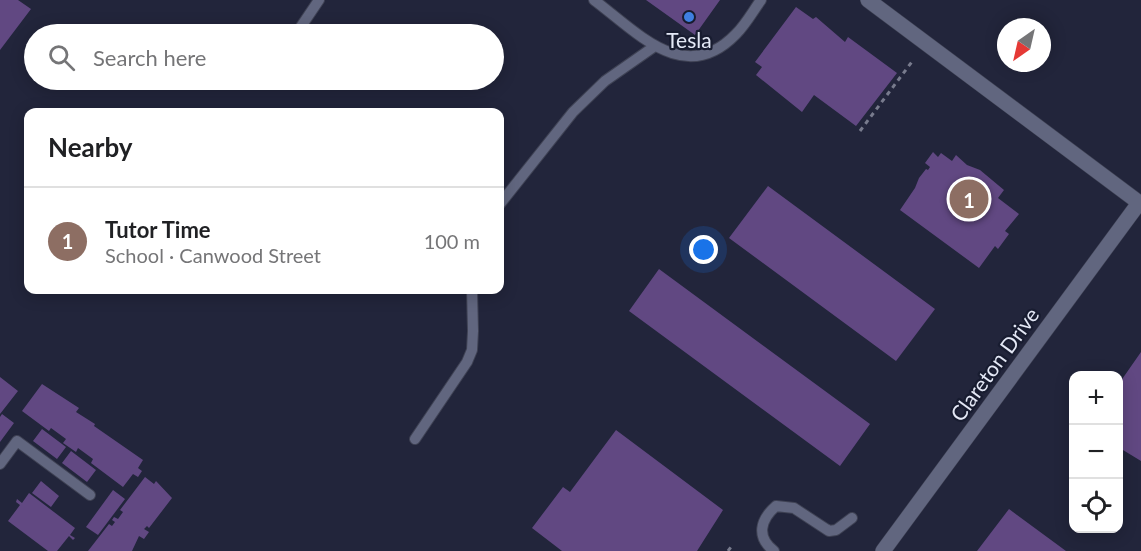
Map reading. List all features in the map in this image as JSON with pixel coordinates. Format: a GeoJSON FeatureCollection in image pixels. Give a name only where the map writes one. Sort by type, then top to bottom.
{"type":"FeatureCollection","features":[{"type":"Feature","properties":{"kind":"street"},"geometry":{"type":"LineString","coordinates":[[868,0],[1140,204]]}},
{"type":"Feature","properties":{"kind":"street","name":"Clareton Drive"},"geometry":{"type":"LineString","coordinates":[[883,551],[1140,204]]}},
{"type":"Feature","properties":{"kind":"lane"},"geometry":{"type":"LineString","coordinates":[[303,24],[319,0]]}},
{"type":"Feature","properties":{"kind":"lane"},"geometry":{"type":"LineString","coordinates":[[594,0],[655,46],[675,56],[697,57],[721,47],[737,33],[761,0]]}},
{"type":"Feature","properties":{"kind":"lane"},"geometry":{"type":"LineString","coordinates":[[504,199],[573,112],[605,81],[655,46]]}},
{"type":"Feature","properties":{"kind":"lane"},"geometry":{"type":"LineString","coordinates":[[416,439],[467,362],[472,350],[472,294]]}},
{"type":"Feature","properties":{"kind":"lane"},"geometry":{"type":"LineString","coordinates":[[0,464],[17,441],[90,495]]}},
{"type":"Feature","properties":{"kind":"lane"},"geometry":{"type":"LineString","coordinates":[[772,549],[761,529],[763,520],[777,506],[794,508],[829,531],[836,530],[852,518]]}},
{"type":"Feature","properties":{"kind":"path"},"geometry":{"type":"LineString","coordinates":[[860,131],[914,59]]}},
{"type":"Feature","properties":{"kind":"path"},"geometry":{"type":"LineString","coordinates":[[728,551],[731,547]]}},
{"type":"Feature","properties":{"kind":"building"},"geometry":{"type":"Polygon","coordinates":[[[0,0],[18,0],[31,9],[0,50],[0,0]]]}},
{"type":"Feature","properties":{"kind":"building","name":"Tesla"},"geometry":{"type":"Polygon","coordinates":[[[646,0],[720,0],[695,35],[646,0]]]}},
{"type":"Feature","properties":{"kind":"building"},"geometry":{"type":"Polygon","coordinates":[[[796,7],[813,19],[816,17],[845,42],[848,37],[897,73],[856,126],[814,95],[802,112],[756,75],[762,67],[755,62],[796,7]]]}},
{"type":"Feature","properties":{"kind":"building"},"geometry":{"type":"Polygon","coordinates":[[[933,152],[938,157],[941,153],[952,161],[956,155],[967,165],[980,170],[1004,190],[998,198],[1019,214],[1005,231],[1009,234],[998,249],[995,246],[979,268],[900,210],[919,178],[930,167],[925,163],[933,152]]]}},
{"type":"Feature","properties":{"kind":"building"},"geometry":{"type":"Polygon","coordinates":[[[768,186],[935,309],[896,361],[729,238],[768,186]]]}},
{"type":"Feature","properties":{"kind":"building"},"geometry":{"type":"Polygon","coordinates":[[[659,269],[870,424],[840,466],[629,311],[659,269]]]}},
{"type":"Feature","properties":{"kind":"building"},"geometry":{"type":"Polygon","coordinates":[[[1141,352],[1141,461],[1123,450],[1123,378],[1141,352]]]}},
{"type":"Feature","properties":{"kind":"building"},"geometry":{"type":"Polygon","coordinates":[[[0,377],[18,391],[0,414],[0,377]]]}},
{"type":"Feature","properties":{"kind":"building"},"geometry":{"type":"Polygon","coordinates":[[[42,384],[79,408],[76,412],[143,460],[138,468],[142,471],[138,477],[133,474],[123,487],[91,463],[93,459],[78,448],[76,452],[63,443],[66,439],[51,428],[49,431],[22,411],[42,384]]]}},
{"type":"Feature","properties":{"kind":"building"},"geometry":{"type":"Polygon","coordinates":[[[2,414],[14,423],[0,442],[0,417],[2,414]]]}},
{"type":"Feature","properties":{"kind":"building"},"geometry":{"type":"Polygon","coordinates":[[[42,429],[66,447],[57,459],[33,441],[42,429]]]}},
{"type":"Feature","properties":{"kind":"building"},"geometry":{"type":"Polygon","coordinates":[[[616,430],[723,510],[697,551],[562,551],[532,528],[563,487],[570,492],[616,430]]]}},
{"type":"Feature","properties":{"kind":"building"},"geometry":{"type":"Polygon","coordinates":[[[71,451],[96,470],[87,482],[62,463],[71,451]]]}},
{"type":"Feature","properties":{"kind":"building"},"geometry":{"type":"Polygon","coordinates":[[[145,477],[154,484],[156,481],[172,498],[149,528],[147,526],[144,529],[149,532],[144,539],[139,536],[132,551],[88,551],[109,524],[112,526],[115,522],[112,520],[114,517],[118,519],[123,512],[120,510],[145,477]]]}},
{"type":"Feature","properties":{"kind":"building"},"geometry":{"type":"Polygon","coordinates":[[[41,481],[59,496],[51,507],[32,493],[41,481]]]}},
{"type":"Feature","properties":{"kind":"building"},"geometry":{"type":"Polygon","coordinates":[[[113,490],[125,499],[98,535],[86,527],[113,490]]]}},
{"type":"Feature","properties":{"kind":"building"},"geometry":{"type":"Polygon","coordinates":[[[29,493],[75,528],[70,535],[75,538],[73,540],[69,536],[57,551],[48,551],[8,521],[20,505],[16,502],[17,499],[22,503],[29,493]]]}},
{"type":"Feature","properties":{"kind":"building"},"geometry":{"type":"Polygon","coordinates":[[[1009,509],[1066,551],[977,551],[1009,509]]]}},
{"type":"Feature","properties":{"kind":"place","name":"Tesla"},"geometry":{"type":"Point","coordinates":[689,17]}},
{"type":"Feature","properties":{"kind":"place","name":"Tutor Time"},"geometry":{"type":"Point","coordinates":[969,199]}}]}
